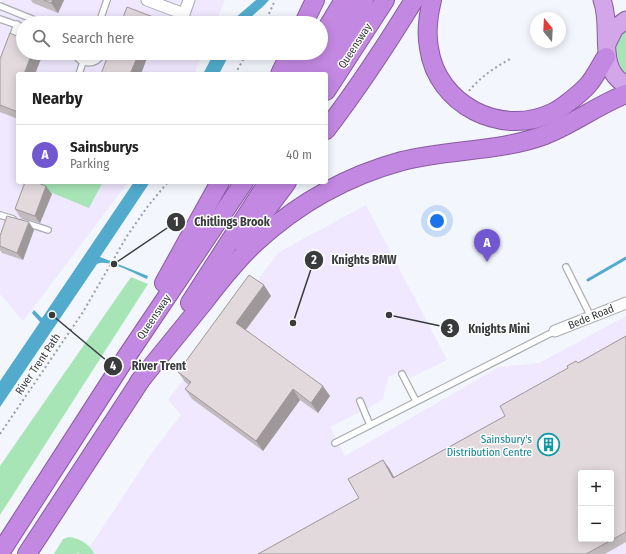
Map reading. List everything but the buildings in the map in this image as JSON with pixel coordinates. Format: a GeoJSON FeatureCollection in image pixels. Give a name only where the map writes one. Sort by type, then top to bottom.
{"type":"FeatureCollection","features":[{"type":"Feature","properties":{"kind":"highway"},"geometry":{"type":"LineString","coordinates":[[307,16],[315,0]]}},
{"type":"Feature","properties":{"kind":"highway"},"geometry":{"type":"LineString","coordinates":[[328,26],[344,0]]}},
{"type":"Feature","properties":{"kind":"highway","name":"Queensway"},"geometry":{"type":"LineString","coordinates":[[328,56],[364,0]]}},
{"type":"Feature","properties":{"kind":"highway","name":"Queensway"},"geometry":{"type":"LineString","coordinates":[[328,88],[385,0]]}},
{"type":"Feature","properties":{"kind":"highway"},"geometry":{"type":"LineString","coordinates":[[328,127],[393,34],[414,0]]}},
{"type":"Feature","properties":{"kind":"highway"},"geometry":{"type":"LineString","coordinates":[[432,0],[428,16],[429,49],[435,71],[443,84],[459,102],[495,120],[515,121],[534,119],[557,109],[588,85],[607,50]]}},
{"type":"Feature","properties":{"kind":"highway"},"geometry":{"type":"LineString","coordinates":[[281,72],[287,60]]}},
{"type":"Feature","properties":{"kind":"highway"},"geometry":{"type":"LineString","coordinates":[[299,72],[307,60]]}},
{"type":"Feature","properties":{"kind":"highway","name":"Queensway"},"geometry":{"type":"LineString","coordinates":[[317,72],[325,60]]}},
{"type":"Feature","properties":{"kind":"highway"},"geometry":{"type":"LineString","coordinates":[[139,382],[233,265],[256,242],[288,216],[324,192],[354,178],[403,161],[512,144],[544,135],[570,124],[604,104],[626,94]]}},
{"type":"Feature","properties":{"kind":"highway"},"geometry":{"type":"LineString","coordinates":[[123,362],[179,255],[219,184]]}},
{"type":"Feature","properties":{"kind":"highway"},"geometry":{"type":"LineString","coordinates":[[179,255],[226,184]]}},
{"type":"Feature","properties":{"kind":"highway","name":"Queensway"},"geometry":{"type":"LineString","coordinates":[[0,553],[123,362],[243,184]]}},
{"type":"Feature","properties":{"kind":"highway","name":"Queensway"},"geometry":{"type":"LineString","coordinates":[[27,554],[267,184]]}},
{"type":"Feature","properties":{"kind":"highway"},"geometry":{"type":"LineString","coordinates":[[139,382],[286,184]]}},
{"type":"Feature","properties":{"kind":"main road"},"geometry":{"type":"LineString","coordinates":[[602,0],[606,22],[609,67],[614,75],[626,85]]}},
{"type":"Feature","properties":{"kind":"main road"},"geometry":{"type":"LineString","coordinates":[[607,50],[615,28],[626,20]]}},
{"type":"Feature","properties":{"kind":"street"},"geometry":{"type":"LineString","coordinates":[[155,1],[184,14],[190,0]]}},
{"type":"Feature","properties":{"kind":"street","name":"Bede Road"},"geometry":{"type":"LineString","coordinates":[[555,331],[626,303]]}},
{"type":"Feature","properties":{"kind":"lane"},"geometry":{"type":"LineString","coordinates":[[102,16],[108,0]]}},
{"type":"Feature","properties":{"kind":"lane"},"geometry":{"type":"LineString","coordinates":[[0,6],[25,16]]}},
{"type":"Feature","properties":{"kind":"lane"},"geometry":{"type":"LineString","coordinates":[[0,19],[16,24],[10,43]]}},
{"type":"Feature","properties":{"kind":"lane"},"geometry":{"type":"LineString","coordinates":[[80,60],[83,62],[94,62],[97,60]]}},
{"type":"Feature","properties":{"kind":"lane"},"geometry":{"type":"LineString","coordinates":[[80,72],[83,62]]}},
{"type":"Feature","properties":{"kind":"lane"},"geometry":{"type":"LineString","coordinates":[[0,215],[48,230]]}},
{"type":"Feature","properties":{"kind":"lane"},"geometry":{"type":"LineString","coordinates":[[566,267],[592,317]]}},
{"type":"Feature","properties":{"kind":"lane"},"geometry":{"type":"LineString","coordinates":[[335,443],[555,331]]}},
{"type":"Feature","properties":{"kind":"lane"},"geometry":{"type":"LineString","coordinates":[[402,374],[416,401]]}},
{"type":"Feature","properties":{"kind":"lane"},"geometry":{"type":"LineString","coordinates":[[360,401],[370,425]]}},
{"type":"Feature","properties":{"kind":"path"},"geometry":{"type":"LineString","coordinates":[[268,16],[275,0]]}},
{"type":"Feature","properties":{"kind":"path"},"geometry":{"type":"LineString","coordinates":[[459,102],[475,84],[512,58]]}},
{"type":"Feature","properties":{"kind":"path"},"geometry":{"type":"LineString","coordinates":[[236,72],[244,60]]}},
{"type":"Feature","properties":{"kind":"path","name":"River Trent Path"},"geometry":{"type":"LineString","coordinates":[[0,434],[83,312],[127,236],[148,206],[166,184]]}},
{"type":"Feature","properties":{"kind":"shaded area"},"geometry":{"type":"Polygon","coordinates":[[[2,0],[225,0],[218,16],[16,16],[16,60],[200,60],[195,72],[16,72],[16,184],[126,184],[23,321],[0,294],[0,6],[2,0]]]}},
{"type":"Feature","properties":{"kind":"shaded area"},"geometry":{"type":"Polygon","coordinates":[[[366,205],[447,360],[410,378],[404,370],[388,377],[383,399],[330,427],[345,456],[499,367],[539,363],[626,316],[626,554],[85,554],[154,450],[181,415],[168,400],[279,252],[366,205]]]}},
{"type":"Feature","properties":{"kind":"green space"},"geometry":{"type":"Polygon","coordinates":[[[626,29],[626,77],[617,66],[614,54],[617,41],[626,29]]]}},
{"type":"Feature","properties":{"kind":"green space"},"geometry":{"type":"Polygon","coordinates":[[[30,184],[102,184],[89,208],[30,184]]]}},
{"type":"Feature","properties":{"kind":"green space"},"geometry":{"type":"Polygon","coordinates":[[[131,277],[148,284],[0,515],[0,466],[131,277]]]}},
{"type":"Feature","properties":{"kind":"green space"},"geometry":{"type":"Polygon","coordinates":[[[69,537],[84,542],[90,547],[94,554],[78,554],[79,551],[77,554],[54,554],[63,539],[69,537]]]}},
{"type":"Feature","properties":{"kind":"water"},"geometry":{"type":"Polygon","coordinates":[[[256,0],[269,0],[253,16],[237,16],[256,0]]]}},
{"type":"Feature","properties":{"kind":"water"},"geometry":{"type":"Polygon","coordinates":[[[210,60],[226,60],[220,72],[204,72],[210,60]]]}},
{"type":"Feature","properties":{"kind":"water"},"geometry":{"type":"Polygon","coordinates":[[[133,184],[149,184],[100,257],[148,276],[147,279],[129,270],[114,265],[107,263],[97,264],[0,407],[0,381],[40,322],[32,313],[34,310],[42,318],[133,184]]]}},
{"type":"Feature","properties":{"kind":"waterway"},"geometry":{"type":"LineString","coordinates":[[588,280],[626,258]]}},
{"type":"Feature","properties":{"kind":"place","name":"Sainsburys"},"geometry":{"type":"Point","coordinates":[487,262]}},
{"type":"Feature","properties":{"kind":"place","name":"Chitlings Brook"},"geometry":{"type":"Point","coordinates":[114,264]}},
{"type":"Feature","properties":{"kind":"place","name":"River Trent"},"geometry":{"type":"Point","coordinates":[52,315]}},
{"type":"Feature","properties":{"kind":"place","name":"Knights Mini"},"geometry":{"type":"Point","coordinates":[389,315]}},
{"type":"Feature","properties":{"kind":"place","name":"Knights BMW"},"geometry":{"type":"Point","coordinates":[293,323]}},
{"type":"Feature","properties":{"kind":"place","name":"Sainsbury's Distribution Centre"},"geometry":{"type":"Point","coordinates":[548,445]}}]}
